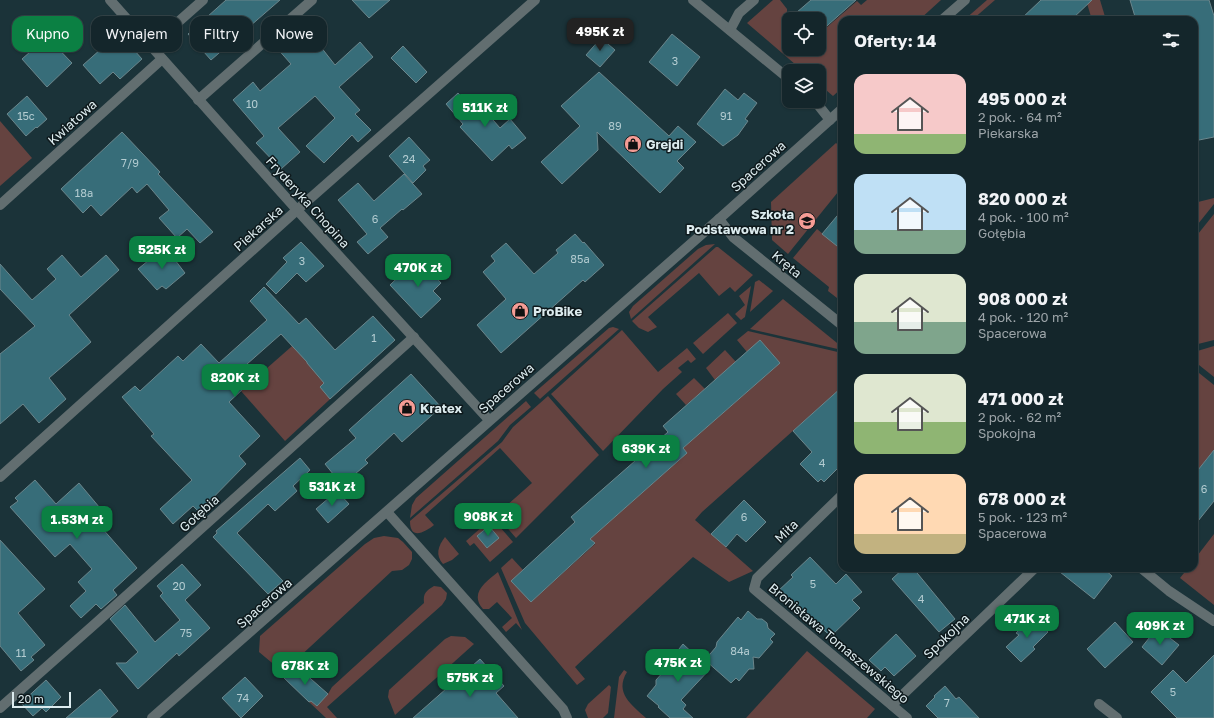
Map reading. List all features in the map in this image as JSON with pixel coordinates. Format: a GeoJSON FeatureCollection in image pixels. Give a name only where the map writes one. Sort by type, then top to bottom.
{"type":"FeatureCollection","features":[{"type":"Feature","properties":{"kind":"street","name":"Fryderyka Chopina"},"geometry":{"type":"LineString","coordinates":[[110,0],[124,16]]}},
{"type":"Feature","properties":{"kind":"street"},"geometry":{"type":"LineString","coordinates":[[182,19],[203,0]]}},
{"type":"Feature","properties":{"kind":"street"},"geometry":{"type":"LineString","coordinates":[[198,100],[312,0]]}},
{"type":"Feature","properties":{"kind":"street","name":"Piekarska"},"geometry":{"type":"LineString","coordinates":[[0,477],[297,210],[535,0]]}},
{"type":"Feature","properties":{"kind":"street"},"geometry":{"type":"LineString","coordinates":[[693,0],[782,73]]}},
{"type":"Feature","properties":{"kind":"street"},"geometry":{"type":"LineString","coordinates":[[730,30],[739,13],[754,0]]}},
{"type":"Feature","properties":{"kind":"street"},"geometry":{"type":"LineString","coordinates":[[947,16],[965,0]]}},
{"type":"Feature","properties":{"kind":"street","name":"Fryderyka Chopina"},"geometry":{"type":"LineString","coordinates":[[156,52],[297,210],[489,420]]}},
{"type":"Feature","properties":{"kind":"street","name":"Kwiatowa"},"geometry":{"type":"LineString","coordinates":[[0,205],[162,59]]}},
{"type":"Feature","properties":{"kind":"street"},"geometry":{"type":"LineString","coordinates":[[821,108],[830,120]]}},
{"type":"Feature","properties":{"kind":"street","name":"Spacerowa"},"geometry":{"type":"LineString","coordinates":[[152,718],[838,113]]}},
{"type":"Feature","properties":{"kind":"street","name":"Kręta"},"geometry":{"type":"LineString","coordinates":[[719,218],[734,237],[838,322]]}},
{"type":"Feature","properties":{"kind":"street","name":"Gołębia"},"geometry":{"type":"LineString","coordinates":[[0,708],[414,337]]}},
{"type":"Feature","properties":{"kind":"street","name":"Miła"},"geometry":{"type":"LineString","coordinates":[[754,589],[757,578],[838,499]]}},
{"type":"Feature","properties":{"kind":"street"},"geometry":{"type":"LineString","coordinates":[[387,512],[563,709],[566,718]]}},
{"type":"Feature","properties":{"kind":"street","name":"Spokojna"},"geometry":{"type":"LineString","coordinates":[[892,706],[1031,572]]}},
{"type":"Feature","properties":{"kind":"street"},"geometry":{"type":"LineString","coordinates":[[1146,572],[1169,591],[1214,621]]}},
{"type":"Feature","properties":{"kind":"street","name":"Bronisława Tomaszewskiego"},"geometry":{"type":"LineString","coordinates":[[754,589],[907,718]]}},
{"type":"Feature","properties":{"kind":"street"},"geometry":{"type":"LineString","coordinates":[[1099,704],[1117,718]]}},
{"type":"Feature","properties":{"kind":"shaded area"},"geometry":{"type":"Polygon","coordinates":[[[773,0],[780,0],[787,9],[787,12],[782,12],[782,53],[747,23],[773,0]]]}},
{"type":"Feature","properties":{"kind":"shaded area"},"geometry":{"type":"Polygon","coordinates":[[[867,0],[941,0],[923,16],[840,16],[857,1],[861,5],[867,0]]]}},
{"type":"Feature","properties":{"kind":"shaded area"},"geometry":{"type":"Polygon","coordinates":[[[987,0],[995,0],[977,16],[969,16],[987,0]]]}},
{"type":"Feature","properties":{"kind":"shaded area"},"geometry":{"type":"Polygon","coordinates":[[[1086,0],[1100,0],[1105,16],[1091,16],[1086,0]]]}},
{"type":"Feature","properties":{"kind":"shaded area"},"geometry":{"type":"Polygon","coordinates":[[[838,18],[838,92],[833,96],[826,90],[826,64],[795,64],[786,56],[826,56],[826,28],[838,18]]]}},
{"type":"Feature","properties":{"kind":"shaded area"},"geometry":{"type":"Polygon","coordinates":[[[0,121],[32,158],[0,186],[0,121]]]}},
{"type":"Feature","properties":{"kind":"shaded area"},"geometry":{"type":"Polygon","coordinates":[[[836,143],[838,145],[838,192],[788,254],[772,240],[771,202],[836,143]]]}},
{"type":"Feature","properties":{"kind":"shaded area"},"geometry":{"type":"Polygon","coordinates":[[[1214,198],[1214,204],[1198,224],[1198,202],[1214,198]]]}},
{"type":"Feature","properties":{"kind":"shaded area"},"geometry":{"type":"Polygon","coordinates":[[[1214,214],[1214,340],[1198,344],[1198,234],[1214,214]]]}},
{"type":"Feature","properties":{"kind":"shaded area"},"geometry":{"type":"Polygon","coordinates":[[[817,229],[838,247],[837,298],[828,291],[829,287],[793,258],[817,229]]]}},
{"type":"Feature","properties":{"kind":"shaded area"},"geometry":{"type":"Polygon","coordinates":[[[715,244],[631,319],[629,312],[633,306],[698,249],[706,245],[715,244]]]}},
{"type":"Feature","properties":{"kind":"shaded area"},"geometry":{"type":"Polygon","coordinates":[[[716,247],[718,247],[753,275],[735,292],[730,287],[719,296],[699,273],[648,317],[657,327],[648,332],[639,328],[632,321],[716,247]]]}},
{"type":"Feature","properties":{"kind":"shaded area"},"geometry":{"type":"Polygon","coordinates":[[[759,280],[773,291],[750,312],[755,282],[759,280]]]}},
{"type":"Feature","properties":{"kind":"shaded area"},"geometry":{"type":"Polygon","coordinates":[[[751,286],[745,317],[741,320],[735,314],[745,305],[739,296],[751,286]]]}},
{"type":"Feature","properties":{"kind":"shaded area"},"geometry":{"type":"Polygon","coordinates":[[[783,299],[838,344],[838,349],[750,329],[783,299]]]}},
{"type":"Feature","properties":{"kind":"shaded area"},"geometry":{"type":"Polygon","coordinates":[[[728,313],[737,323],[703,354],[693,343],[728,313]]]}},
{"type":"Feature","properties":{"kind":"shaded area"},"geometry":{"type":"Polygon","coordinates":[[[613,327],[619,329],[540,399],[534,393],[609,328],[613,327]]]}},
{"type":"Feature","properties":{"kind":"shaded area"},"geometry":{"type":"Polygon","coordinates":[[[622,330],[658,372],[687,348],[696,359],[691,363],[688,360],[678,368],[682,372],[663,389],[603,451],[551,394],[622,330]]]}},
{"type":"Feature","properties":{"kind":"shaded area"},"geometry":{"type":"Polygon","coordinates":[[[748,331],[838,352],[838,391],[702,512],[695,520],[753,571],[729,582],[693,557],[575,667],[585,679],[577,685],[525,623],[501,568],[512,558],[523,570],[531,602],[595,544],[590,539],[687,453],[683,448],[780,363],[761,341],[747,352],[737,340],[748,331]]]}},
{"type":"Feature","properties":{"kind":"shaded area"},"geometry":{"type":"Polygon","coordinates":[[[299,340],[342,388],[285,441],[241,391],[299,340]]]}},
{"type":"Feature","properties":{"kind":"shaded area"},"geometry":{"type":"Polygon","coordinates":[[[1214,346],[1214,377],[1198,364],[1198,351],[1214,346]]]}},
{"type":"Feature","properties":{"kind":"shaded area"},"geometry":{"type":"Polygon","coordinates":[[[725,350],[736,362],[715,380],[706,368],[725,350]]]}},
{"type":"Feature","properties":{"kind":"shaded area"},"geometry":{"type":"Polygon","coordinates":[[[1198,372],[1214,385],[1214,450],[1198,470],[1198,372]]]}},
{"type":"Feature","properties":{"kind":"shaded area"},"geometry":{"type":"Polygon","coordinates":[[[694,378],[705,389],[686,405],[676,394],[694,378]]]}},
{"type":"Feature","properties":{"kind":"shaded area"},"geometry":{"type":"Polygon","coordinates":[[[548,396],[599,455],[516,538],[496,515],[532,483],[500,448],[425,515],[434,525],[419,533],[412,531],[410,521],[502,442],[513,427],[548,396]]]}},
{"type":"Feature","properties":{"kind":"shaded area"},"geometry":{"type":"Polygon","coordinates":[[[526,401],[531,407],[510,425],[498,441],[410,518],[412,505],[416,498],[526,401]]]}},
{"type":"Feature","properties":{"kind":"shaded area"},"geometry":{"type":"Polygon","coordinates":[[[492,518],[513,542],[490,562],[474,543],[470,546],[466,541],[492,518]]]}},
{"type":"Feature","properties":{"kind":"shaded area"},"geometry":{"type":"Polygon","coordinates":[[[1214,534],[1214,605],[1180,578],[1185,572],[1198,572],[1198,555],[1214,534]]]}},
{"type":"Feature","properties":{"kind":"shaded area"},"geometry":{"type":"Polygon","coordinates":[[[384,536],[398,538],[412,552],[412,559],[409,565],[402,570],[392,571],[283,672],[259,652],[260,636],[365,544],[374,538],[384,536]]]}},
{"type":"Feature","properties":{"kind":"shaded area"},"geometry":{"type":"Polygon","coordinates":[[[445,537],[459,554],[452,560],[443,564],[439,557],[438,550],[445,537]]]}},
{"type":"Feature","properties":{"kind":"shaded area"},"geometry":{"type":"Polygon","coordinates":[[[498,572],[522,630],[516,623],[506,632],[502,627],[512,618],[497,602],[489,609],[483,609],[479,603],[478,593],[481,588],[498,572]]]}},
{"type":"Feature","properties":{"kind":"shaded area"},"geometry":{"type":"Polygon","coordinates":[[[434,586],[441,587],[447,593],[446,599],[442,605],[327,707],[337,718],[326,718],[309,702],[311,701],[317,706],[332,687],[424,603],[426,593],[434,586]]]}},
{"type":"Feature","properties":{"kind":"shaded area"},"geometry":{"type":"Polygon","coordinates":[[[451,636],[465,637],[474,644],[395,715],[388,697],[389,690],[445,639],[451,636]]]}},
{"type":"Feature","properties":{"kind":"shaded area"},"geometry":{"type":"Polygon","coordinates":[[[807,651],[875,709],[867,718],[746,718],[807,651]]]}},
{"type":"Feature","properties":{"kind":"shaded area"},"geometry":{"type":"Polygon","coordinates":[[[624,670],[627,672],[623,686],[626,698],[646,718],[614,718],[619,677],[624,670]]]}},
{"type":"Feature","properties":{"kind":"shaded area"},"geometry":{"type":"Polygon","coordinates":[[[609,685],[611,687],[608,713],[603,718],[588,718],[585,710],[588,704],[609,685]]]}},
{"type":"Feature","properties":{"kind":"building"},"geometry":{"type":"Polygon","coordinates":[[[226,0],[280,0],[253,23],[253,16],[208,16],[226,0]]]}},
{"type":"Feature","properties":{"kind":"building"},"geometry":{"type":"Polygon","coordinates":[[[352,0],[390,0],[369,18],[352,0]]]}},
{"type":"Feature","properties":{"kind":"building"},"geometry":{"type":"Polygon","coordinates":[[[811,0],[856,0],[826,27],[826,12],[797,12],[811,0]]]}},
{"type":"Feature","properties":{"kind":"building"},"geometry":{"type":"Polygon","coordinates":[[[1041,0],[1092,0],[1075,16],[1024,16],[1041,0]]]}},
{"type":"Feature","properties":{"kind":"building"},"geometry":{"type":"Polygon","coordinates":[[[1130,0],[1209,0],[1214,16],[1214,137],[1198,140],[1198,16],[1135,16],[1130,0]]]}},
{"type":"Feature","properties":{"kind":"building"},"geometry":{"type":"Polygon","coordinates":[[[672,34],[700,57],[677,86],[649,62],[672,34]]]}},
{"type":"Feature","properties":{"kind":"building"},"geometry":{"type":"Polygon","coordinates":[[[601,38],[615,50],[600,67],[586,55],[601,38]]]}},
{"type":"Feature","properties":{"kind":"building"},"geometry":{"type":"Polygon","coordinates":[[[360,42],[373,57],[339,87],[360,110],[355,114],[371,130],[358,142],[352,135],[324,163],[306,146],[335,118],[315,96],[278,128],[300,152],[281,169],[256,143],[264,136],[233,100],[253,82],[260,91],[291,64],[280,52],[325,52],[335,65],[360,42]]]}},
{"type":"Feature","properties":{"kind":"building"},"geometry":{"type":"Polygon","coordinates":[[[403,46],[427,72],[416,83],[391,58],[403,46]]]}},
{"type":"Feature","properties":{"kind":"building"},"geometry":{"type":"Polygon","coordinates":[[[30,52],[61,52],[72,63],[47,87],[22,59],[30,52]]]}},
{"type":"Feature","properties":{"kind":"building"},"geometry":{"type":"Polygon","coordinates":[[[98,52],[136,52],[142,59],[120,79],[113,72],[100,84],[83,65],[98,52]]]}},
{"type":"Feature","properties":{"kind":"building"},"geometry":{"type":"Polygon","coordinates":[[[204,52],[220,52],[211,60],[204,52]]]}},
{"type":"Feature","properties":{"kind":"building"},"geometry":{"type":"Polygon","coordinates":[[[599,72],[669,136],[678,126],[696,142],[677,161],[684,168],[660,193],[597,132],[598,150],[562,184],[541,162],[580,126],[561,106],[599,72]]]}},
{"type":"Feature","properties":{"kind":"building"},"geometry":{"type":"Polygon","coordinates":[[[725,89],[738,100],[744,93],[757,103],[745,119],[748,121],[738,135],[723,146],[697,124],[725,89]]]}},
{"type":"Feature","properties":{"kind":"building"},"geometry":{"type":"Polygon","coordinates":[[[458,93],[474,110],[480,105],[500,128],[510,119],[526,138],[512,149],[509,145],[492,161],[460,127],[463,124],[446,104],[458,93]]]}},
{"type":"Feature","properties":{"kind":"building"},"geometry":{"type":"Polygon","coordinates":[[[27,96],[47,119],[26,136],[7,114],[27,96]]]}},
{"type":"Feature","properties":{"kind":"building"},"geometry":{"type":"Polygon","coordinates":[[[122,132],[160,172],[158,174],[213,232],[200,243],[187,229],[177,238],[159,218],[169,210],[147,184],[137,193],[132,187],[101,216],[91,205],[83,213],[61,189],[122,132]]]}},
{"type":"Feature","properties":{"kind":"building"},"geometry":{"type":"Polygon","coordinates":[[[409,137],[430,160],[423,166],[426,170],[413,183],[389,156],[409,137]]]}},
{"type":"Feature","properties":{"kind":"building"},"geometry":{"type":"Polygon","coordinates":[[[404,174],[422,194],[380,228],[388,237],[368,254],[357,242],[367,234],[338,200],[358,183],[374,201],[404,174]]]}},
{"type":"Feature","properties":{"kind":"building"},"geometry":{"type":"Polygon","coordinates":[[[838,215],[838,247],[822,234],[838,215]]]}},
{"type":"Feature","properties":{"kind":"building"},"geometry":{"type":"Polygon","coordinates":[[[575,234],[604,265],[585,282],[583,280],[501,353],[477,325],[506,299],[483,272],[495,261],[491,256],[506,243],[534,274],[558,253],[556,250],[575,234]]]}},
{"type":"Feature","properties":{"kind":"building"},"geometry":{"type":"Polygon","coordinates":[[[301,242],[324,266],[306,282],[297,273],[276,294],[266,284],[287,262],[283,258],[301,242]]]}},
{"type":"Feature","properties":{"kind":"building"},"geometry":{"type":"Polygon","coordinates":[[[165,247],[185,273],[166,289],[162,286],[157,290],[138,269],[165,247]]]}},
{"type":"Feature","properties":{"kind":"building"},"geometry":{"type":"Polygon","coordinates":[[[62,255],[81,277],[106,255],[119,270],[69,315],[91,342],[49,378],[66,399],[39,423],[23,404],[0,424],[0,354],[35,326],[0,289],[0,264],[32,300],[56,279],[47,269],[62,255]]]}},
{"type":"Feature","properties":{"kind":"building"},"geometry":{"type":"Polygon","coordinates":[[[418,258],[441,283],[433,291],[441,299],[421,318],[390,285],[418,258]]]}},
{"type":"Feature","properties":{"kind":"building"},"geometry":{"type":"Polygon","coordinates":[[[264,287],[299,324],[306,318],[335,350],[373,316],[395,340],[330,399],[320,387],[324,383],[281,334],[238,372],[239,374],[235,377],[244,388],[229,402],[260,436],[239,456],[246,464],[199,512],[193,506],[173,524],[160,509],[192,480],[151,436],[154,434],[122,397],[135,386],[140,391],[178,356],[183,361],[201,344],[219,363],[267,320],[250,301],[264,287]]]}},
{"type":"Feature","properties":{"kind":"building"},"geometry":{"type":"Polygon","coordinates":[[[760,340],[780,363],[683,448],[687,453],[590,539],[595,543],[531,602],[511,581],[575,522],[571,517],[668,432],[663,426],[760,340]]]}},
{"type":"Feature","properties":{"kind":"building"},"geometry":{"type":"Polygon","coordinates":[[[411,374],[441,407],[402,442],[394,433],[365,460],[368,463],[342,485],[325,464],[356,438],[349,430],[411,374]]]}},
{"type":"Feature","properties":{"kind":"building"},"geometry":{"type":"Polygon","coordinates":[[[838,391],[838,468],[824,482],[821,479],[818,482],[800,464],[812,452],[793,431],[838,391]]]}},
{"type":"Feature","properties":{"kind":"building"},"geometry":{"type":"Polygon","coordinates":[[[1214,450],[1214,501],[1198,521],[1198,470],[1214,450]]]}},
{"type":"Feature","properties":{"kind":"building"},"geometry":{"type":"Polygon","coordinates":[[[300,458],[310,470],[293,486],[297,491],[275,511],[268,504],[237,533],[283,581],[268,594],[213,537],[217,533],[216,531],[300,458]]]}},
{"type":"Feature","properties":{"kind":"building"},"geometry":{"type":"Polygon","coordinates":[[[35,480],[56,504],[79,483],[110,520],[101,527],[137,568],[113,590],[117,595],[101,609],[96,604],[81,618],[70,606],[86,591],[78,582],[92,569],[70,544],[55,557],[10,507],[18,501],[15,498],[35,480]]]}},
{"type":"Feature","properties":{"kind":"building"},"geometry":{"type":"Polygon","coordinates":[[[337,491],[349,504],[328,523],[316,509],[337,491]]]}},
{"type":"Feature","properties":{"kind":"building"},"geometry":{"type":"Polygon","coordinates":[[[744,500],[766,522],[746,542],[737,534],[726,547],[711,534],[744,500]]]}},
{"type":"Feature","properties":{"kind":"building"},"geometry":{"type":"Polygon","coordinates":[[[489,526],[499,538],[487,548],[477,536],[489,526]]]}},
{"type":"Feature","properties":{"kind":"building"},"geometry":{"type":"Polygon","coordinates":[[[0,540],[45,589],[18,613],[45,645],[31,657],[34,660],[21,671],[0,646],[0,540]]]}},
{"type":"Feature","properties":{"kind":"building"},"geometry":{"type":"Polygon","coordinates":[[[810,557],[836,584],[846,574],[862,592],[852,600],[860,608],[831,636],[777,592],[793,577],[791,575],[810,557]]]}},
{"type":"Feature","properties":{"kind":"building"},"geometry":{"type":"Polygon","coordinates":[[[182,564],[201,585],[185,600],[210,628],[179,656],[177,653],[138,689],[116,663],[126,663],[138,652],[110,619],[125,605],[155,642],[180,620],[160,596],[163,593],[157,586],[182,564]]]}},
{"type":"Feature","properties":{"kind":"building"},"geometry":{"type":"Polygon","coordinates":[[[900,572],[916,572],[955,619],[939,632],[892,579],[900,572]]]}},
{"type":"Feature","properties":{"kind":"building"},"geometry":{"type":"Polygon","coordinates":[[[1060,572],[1108,572],[1112,576],[1094,599],[1060,572]]]}},
{"type":"Feature","properties":{"kind":"building"},"geometry":{"type":"Polygon","coordinates":[[[748,611],[757,619],[762,619],[767,623],[768,628],[775,634],[770,639],[773,642],[759,658],[753,657],[754,669],[749,669],[739,681],[736,678],[731,683],[705,660],[716,647],[717,642],[738,617],[741,620],[748,611]]]}},
{"type":"Feature","properties":{"kind":"building"},"geometry":{"type":"Polygon","coordinates":[[[1033,616],[1048,632],[1033,647],[1035,649],[1021,662],[1006,647],[1019,635],[1016,633],[1033,616]]]}},
{"type":"Feature","properties":{"kind":"building"},"geometry":{"type":"Polygon","coordinates":[[[1115,622],[1133,642],[1105,668],[1087,649],[1115,622]]]}},
{"type":"Feature","properties":{"kind":"building"},"geometry":{"type":"Polygon","coordinates":[[[1157,628],[1179,645],[1162,665],[1142,647],[1157,628]]]}},
{"type":"Feature","properties":{"kind":"building"},"geometry":{"type":"Polygon","coordinates":[[[896,634],[916,656],[894,676],[885,667],[881,671],[869,660],[896,634]]]}},
{"type":"Feature","properties":{"kind":"building"},"geometry":{"type":"Polygon","coordinates":[[[683,644],[710,669],[681,700],[686,705],[683,709],[693,718],[670,718],[647,696],[656,685],[656,680],[665,670],[666,665],[683,644]]]}},
{"type":"Feature","properties":{"kind":"building"},"geometry":{"type":"Polygon","coordinates":[[[1214,655],[1214,718],[1177,718],[1151,692],[1173,670],[1186,683],[1214,655]]]}},
{"type":"Feature","properties":{"kind":"building"},"geometry":{"type":"Polygon","coordinates":[[[480,659],[504,686],[496,693],[518,718],[413,718],[480,659]]]}},
{"type":"Feature","properties":{"kind":"building"},"geometry":{"type":"Polygon","coordinates":[[[294,664],[328,694],[317,706],[311,701],[309,702],[283,677],[294,664]]]}},
{"type":"Feature","properties":{"kind":"building"},"geometry":{"type":"Polygon","coordinates":[[[245,677],[263,696],[241,718],[222,698],[245,677]]]}},
{"type":"Feature","properties":{"kind":"building"},"geometry":{"type":"Polygon","coordinates":[[[46,680],[61,697],[46,712],[42,708],[33,716],[21,703],[46,680]]]}},
{"type":"Feature","properties":{"kind":"building"},"geometry":{"type":"Polygon","coordinates":[[[945,686],[956,699],[959,697],[979,718],[938,718],[926,706],[945,686]]]}},
{"type":"Feature","properties":{"kind":"building"},"geometry":{"type":"Polygon","coordinates":[[[100,689],[118,711],[110,718],[66,718],[100,689]]]}},
{"type":"Feature","properties":{"kind":"place","name":"Grejdi"},"geometry":{"type":"Point","coordinates":[633,144]}},
{"type":"Feature","properties":{"kind":"place","name":"Szkoła Podstawowa nr 2"},"geometry":{"type":"Point","coordinates":[807,221]}},
{"type":"Feature","properties":{"kind":"place","name":"ProBike"},"geometry":{"type":"Point","coordinates":[520,311]}},
{"type":"Feature","properties":{"kind":"place","name":"Kratex"},"geometry":{"type":"Point","coordinates":[407,408]}}]}
